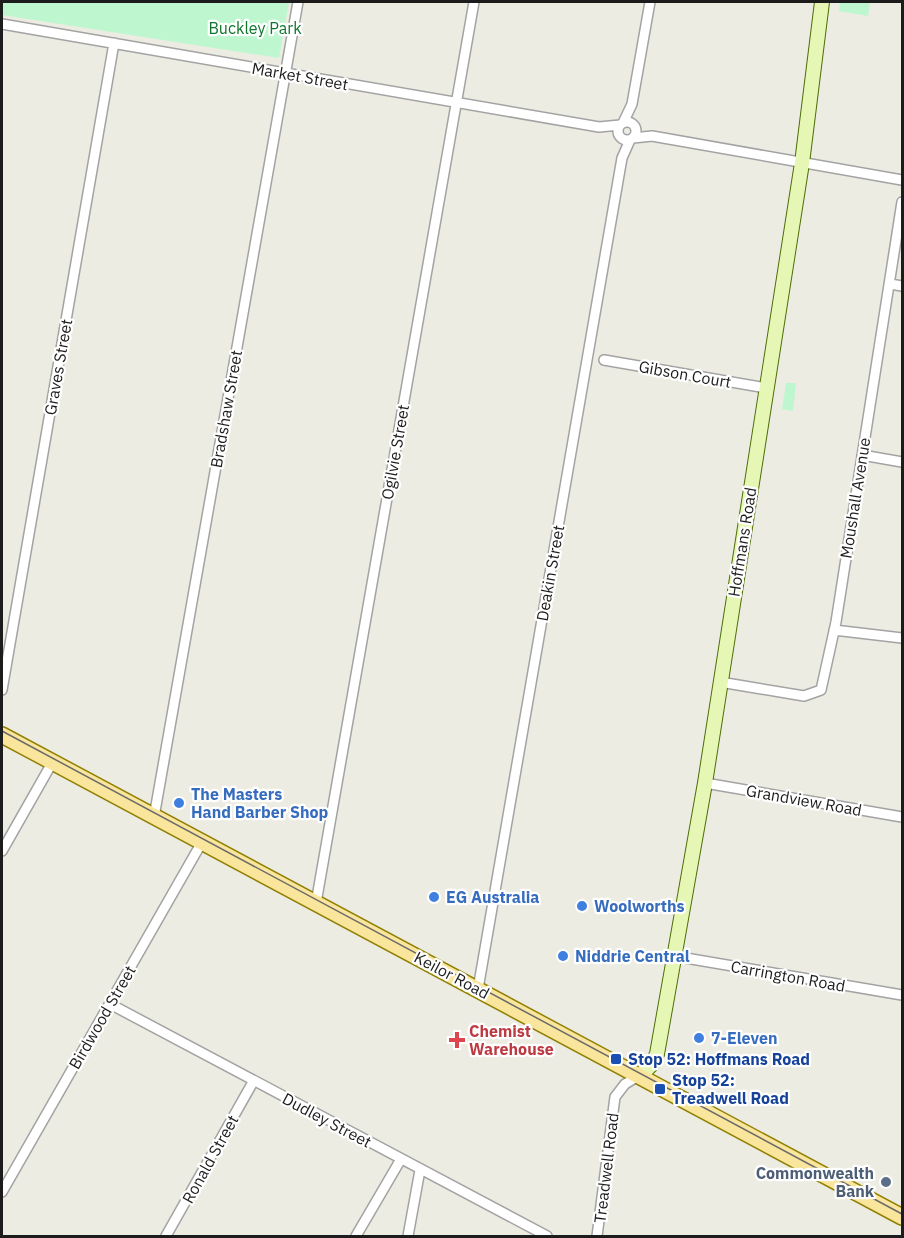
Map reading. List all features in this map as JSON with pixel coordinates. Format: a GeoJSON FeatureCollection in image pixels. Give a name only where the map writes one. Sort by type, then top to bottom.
{"type":"FeatureCollection","features":[{"type":"Feature","properties":{"kind":"main road","name":"Hoffmans Road"},"geometry":{"type":"LineString","coordinates":[[640,1075],[657,1054],[705,783],[802,163],[822,2]]}},
{"type":"Feature","properties":{"kind":"main road","name":"Keilor Road"},"geometry":{"type":"LineString","coordinates":[[2,735],[903,1217]]}},
{"type":"Feature","properties":{"kind":"street","name":"Bradshaw Street"},"geometry":{"type":"LineString","coordinates":[[154,817],[298,2]]}},
{"type":"Feature","properties":{"kind":"street","name":"Ogilvie Street"},"geometry":{"type":"LineString","coordinates":[[316,903],[474,2]]}},
{"type":"Feature","properties":{"kind":"street","name":"Deakin Street"},"geometry":{"type":"LineString","coordinates":[[478,989],[622,158],[624,133],[632,104],[650,2]]}},
{"type":"Feature","properties":{"kind":"street","name":"Market Street"},"geometry":{"type":"LineString","coordinates":[[2,24],[903,180]]}},
{"type":"Feature","properties":{"kind":"street","name":"Graves Street"},"geometry":{"type":"LineString","coordinates":[[2,690],[114,43]]}},
{"type":"Feature","properties":{"kind":"street","name":"Deakin Street"},"geometry":{"type":"LineString","coordinates":[[632,104],[634,127]]}},
{"type":"Feature","properties":{"kind":"street","name":"Market Street"},"geometry":{"type":"LineString","coordinates":[[624,133],[634,127],[652,136]]}},
{"type":"Feature","properties":{"kind":"street","name":"Moushall Avenue"},"geometry":{"type":"LineString","coordinates":[[720,682],[804,696],[814,695],[821,690],[835,626],[903,202]]}},
{"type":"Feature","properties":{"kind":"street"},"geometry":{"type":"LineString","coordinates":[[890,284],[903,286]]}},
{"type":"Feature","properties":{"kind":"street","name":"Gibson Court"},"geometry":{"type":"LineString","coordinates":[[604,360],[766,388]]}},
{"type":"Feature","properties":{"kind":"street"},"geometry":{"type":"LineString","coordinates":[[862,455],[903,462]]}},
{"type":"Feature","properties":{"kind":"street"},"geometry":{"type":"LineString","coordinates":[[835,626],[903,638]]}},
{"type":"Feature","properties":{"kind":"street"},"geometry":{"type":"LineString","coordinates":[[2,851],[52,763]]}},
{"type":"Feature","properties":{"kind":"street","name":"Grandview Road"},"geometry":{"type":"LineString","coordinates":[[705,783],[903,817]]}},
{"type":"Feature","properties":{"kind":"street","name":"Birdwood Street"},"geometry":{"type":"LineString","coordinates":[[2,1192],[202,842]]}},
{"type":"Feature","properties":{"kind":"street","name":"Carrington Road"},"geometry":{"type":"LineString","coordinates":[[674,956],[903,995]]}},
{"type":"Feature","properties":{"kind":"street","name":"Dudley Street"},"geometry":{"type":"LineString","coordinates":[[110,1004],[545,1236]]}},
{"type":"Feature","properties":{"kind":"street","name":"Treadwell Road"},"geometry":{"type":"LineString","coordinates":[[597,1236],[615,1097],[625,1084],[640,1075]]}},
{"type":"Feature","properties":{"kind":"street","name":"Ronald Street"},"geometry":{"type":"LineString","coordinates":[[166,1236],[253,1082]]}},
{"type":"Feature","properties":{"kind":"street"},"geometry":{"type":"LineString","coordinates":[[356,1236],[401,1159]]}},
{"type":"Feature","properties":{"kind":"street"},"geometry":{"type":"LineString","coordinates":[[408,1236],[420,1170]]}},
{"type":"Feature","properties":{"kind":"green space","name":"Buckley Park"},"geometry":{"type":"Polygon","coordinates":[[[2,2],[289,2],[279,58],[2,15],[2,2]]]}},
{"type":"Feature","properties":{"kind":"green space"},"geometry":{"type":"Polygon","coordinates":[[[840,2],[870,2],[868,16],[839,11],[840,2]]]}},
{"type":"Feature","properties":{"kind":"green space"},"geometry":{"type":"Polygon","coordinates":[[[786,383],[796,383],[793,411],[782,409],[786,383]]]}},
{"type":"Feature","properties":{"kind":"tram line"},"geometry":{"type":"LineString","coordinates":[[2,731],[902,1214]]}},
{"type":"Feature","properties":{"kind":"place","name":"The Masters Hand Barber Shop"},"geometry":{"type":"Point","coordinates":[179,803]}},
{"type":"Feature","properties":{"kind":"place","name":"EG Australia"},"geometry":{"type":"Point","coordinates":[434,897]}},
{"type":"Feature","properties":{"kind":"place","name":"Woolworths"},"geometry":{"type":"Point","coordinates":[582,906]}},
{"type":"Feature","properties":{"kind":"place","name":"Niddrie Central"},"geometry":{"type":"Point","coordinates":[563,956]}},
{"type":"Feature","properties":{"kind":"place","name":"7-Eleven"},"geometry":{"type":"Point","coordinates":[699,1038]}},
{"type":"Feature","properties":{"kind":"place","name":"Chemist Warehouse"},"geometry":{"type":"Point","coordinates":[457,1040]}},
{"type":"Feature","properties":{"kind":"place","name":"Stop 52: Hoffmans Road"},"geometry":{"type":"Point","coordinates":[616,1059]}},
{"type":"Feature","properties":{"kind":"place","name":"Stop 52: Treadwell Road"},"geometry":{"type":"Point","coordinates":[660,1089]}},
{"type":"Feature","properties":{"kind":"place","name":"Commonwealth Bank"},"geometry":{"type":"Point","coordinates":[886,1182]}}]}
